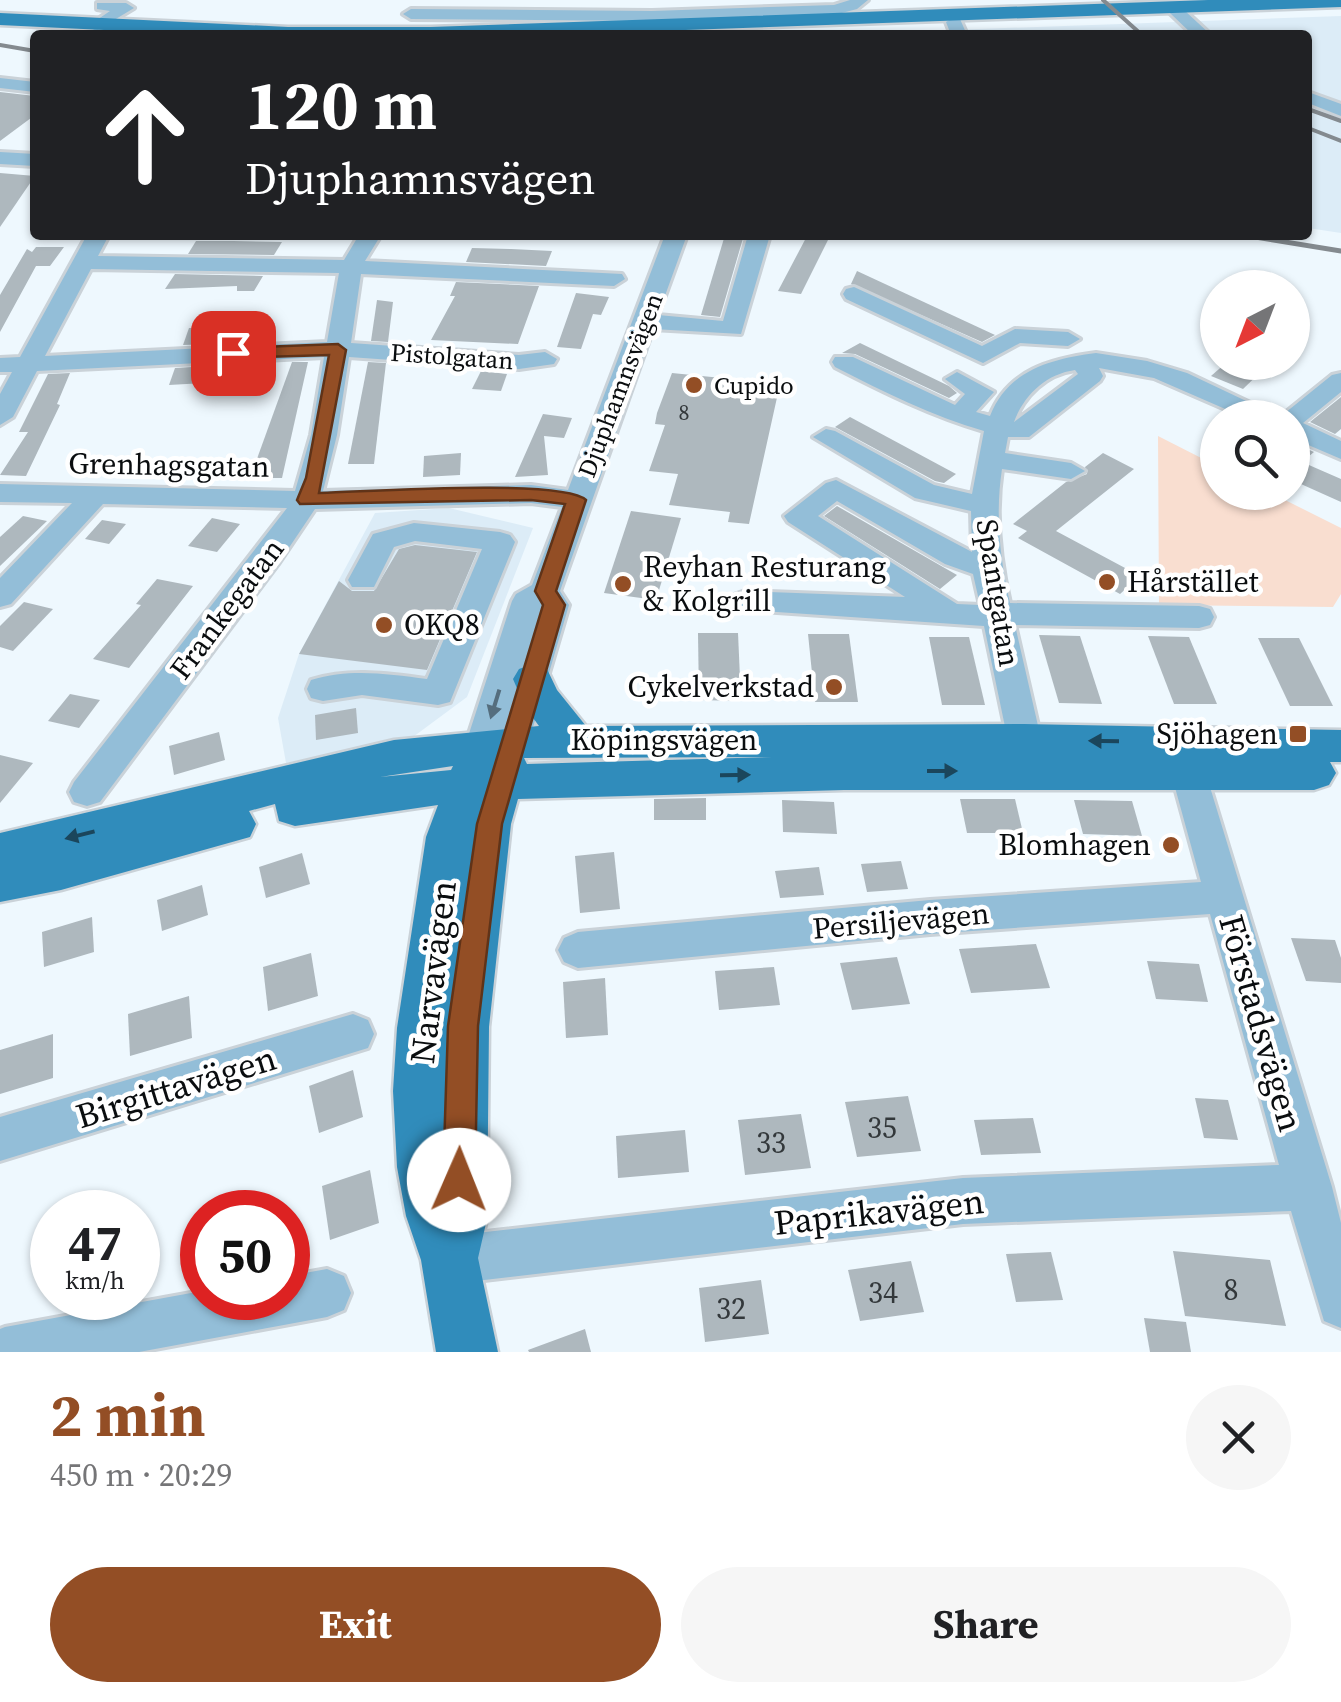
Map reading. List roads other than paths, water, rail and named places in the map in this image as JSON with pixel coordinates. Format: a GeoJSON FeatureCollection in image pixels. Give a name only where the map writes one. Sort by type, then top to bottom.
{"type":"FeatureCollection","features":[{"type":"Feature","properties":{"kind":"main road"},"geometry":{"type":"LineString","coordinates":[[701,30],[954,24],[1089,8],[1175,10],[1341,4]]}},
{"type":"Feature","properties":{"kind":"main road"},"geometry":{"type":"LineString","coordinates":[[667,30],[760,28],[876,17],[954,24]]}},
{"type":"Feature","properties":{"kind":"main road"},"geometry":{"type":"LineString","coordinates":[[0,18],[103,19],[225,30]]}},
{"type":"Feature","properties":{"kind":"main road"},"geometry":{"type":"LineString","coordinates":[[103,19],[160,30]]}},
{"type":"Feature","properties":{"kind":"main road"},"geometry":{"type":"LineString","coordinates":[[319,30],[406,23],[593,30]]}},
{"type":"Feature","properties":{"kind":"main road"},"geometry":{"type":"LineString","coordinates":[[810,30],[830,26]]}},
{"type":"Feature","properties":{"kind":"main road"},"geometry":{"type":"LineString","coordinates":[[484,865],[496,854],[506,824],[519,805],[573,759],[532,679]]}},
{"type":"Feature","properties":{"kind":"main road"},"geometry":{"type":"LineString","coordinates":[[491,764],[519,758],[674,756],[715,739]]}},
{"type":"Feature","properties":{"kind":"main road","name":"Köpingsvägen"},"geometry":{"type":"LineString","coordinates":[[573,759],[715,739],[1027,754],[1184,757],[1341,773]]}},
{"type":"Feature","properties":{"kind":"main road","name":"Köpingsvägen"},"geometry":{"type":"LineString","coordinates":[[1184,757],[1341,746]]}},
{"type":"Feature","properties":{"kind":"main road","name":"Köpingsvägen"},"geometry":{"type":"LineString","coordinates":[[0,852],[394,757],[491,764],[573,759],[1027,754]]}},
{"type":"Feature","properties":{"kind":"main road","name":"Köpingsvägen"},"geometry":{"type":"LineString","coordinates":[[0,882],[78,867],[277,811],[491,764]]}},
{"type":"Feature","properties":{"kind":"main road","name":"Narvavägen"},"geometry":{"type":"LineString","coordinates":[[450,1260],[458,1219],[463,1026],[484,865],[491,764]]}},
{"type":"Feature","properties":{"kind":"main road","name":"Narvavägen"},"geometry":{"type":"LineString","coordinates":[[467,1352],[450,1260],[434,1216],[425,1167],[422,1028],[450,838],[491,764]]}},
{"type":"Feature","properties":{"kind":"street"},"geometry":{"type":"LineString","coordinates":[[406,23],[834,10],[860,0]]}},
{"type":"Feature","properties":{"kind":"street"},"geometry":{"type":"LineString","coordinates":[[1175,10],[1198,30]]}},
{"type":"Feature","properties":{"kind":"street"},"geometry":{"type":"LineString","coordinates":[[0,83],[30,86]]}},
{"type":"Feature","properties":{"kind":"street"},"geometry":{"type":"LineString","coordinates":[[1312,99],[1341,111]]}},
{"type":"Feature","properties":{"kind":"street"},"geometry":{"type":"LineString","coordinates":[[4,158],[30,142]]}},
{"type":"Feature","properties":{"kind":"street"},"geometry":{"type":"LineString","coordinates":[[4,158],[30,160]]}},
{"type":"Feature","properties":{"kind":"street"},"geometry":{"type":"LineString","coordinates":[[0,416],[95,240]]}},
{"type":"Feature","properties":{"kind":"street","name":"Frankegatan"},"geometry":{"type":"LineString","coordinates":[[87,792],[268,557],[307,500],[316,478],[351,267],[367,240]]}},
{"type":"Feature","properties":{"kind":"street","name":"Djuphamnsvägen"},"geometry":{"type":"LineString","coordinates":[[491,764],[576,500],[674,240]]}},
{"type":"Feature","properties":{"kind":"street"},"geometry":{"type":"LineString","coordinates":[[644,321],[733,329],[758,240]]}},
{"type":"Feature","properties":{"kind":"street"},"geometry":{"type":"LineString","coordinates":[[80,262],[351,267],[614,279]]}},
{"type":"Feature","properties":{"kind":"street"},"geometry":{"type":"LineString","coordinates":[[854,294],[983,356],[1015,336],[1076,350]]}},
{"type":"Feature","properties":{"kind":"street","name":"Pistolgatan"},"geometry":{"type":"LineString","coordinates":[[0,364],[338,350],[519,362],[545,359]]}},
{"type":"Feature","properties":{"kind":"street","name":"Spantgatan"},"geometry":{"type":"LineString","coordinates":[[1027,754],[987,568],[984,505],[997,428],[1018,388],[1076,350],[1147,368],[1224,400]]}},
{"type":"Feature","properties":{"kind":"street"},"geometry":{"type":"LineString","coordinates":[[844,362],[928,405],[997,428]]}},
{"type":"Feature","properties":{"kind":"street"},"geometry":{"type":"LineString","coordinates":[[957,379],[981,392],[959,415]]}},
{"type":"Feature","properties":{"kind":"street"},"geometry":{"type":"LineString","coordinates":[[1310,405],[1341,380]]}},
{"type":"Feature","properties":{"kind":"street"},"geometry":{"type":"LineString","coordinates":[[1310,436],[1340,449]]}},
{"type":"Feature","properties":{"kind":"street"},"geometry":{"type":"LineString","coordinates":[[826,437],[925,492],[984,505]]}},
{"type":"Feature","properties":{"kind":"street"},"geometry":{"type":"LineString","coordinates":[[990,459],[1071,471]]}},
{"type":"Feature","properties":{"kind":"street"},"geometry":{"type":"LineString","coordinates":[[954,615],[798,516],[836,489],[955,557],[987,568]]}},
{"type":"Feature","properties":{"kind":"street","name":"Grenhagsgatan"},"geometry":{"type":"LineString","coordinates":[[0,493],[307,500],[486,494],[576,500]]}},
{"type":"Feature","properties":{"kind":"street"},"geometry":{"type":"LineString","coordinates":[[464,538],[486,494]]}},
{"type":"Feature","properties":{"kind":"street"},"geometry":{"type":"LineString","coordinates":[[0,597],[95,496]]}},
{"type":"Feature","properties":{"kind":"street"},"geometry":{"type":"LineString","coordinates":[[323,689],[362,683],[438,693],[500,542],[414,532],[382,541],[363,580]]}},
{"type":"Feature","properties":{"kind":"street"},"geometry":{"type":"LineString","coordinates":[[745,602],[897,607],[954,615],[1199,618]]}},
{"type":"Feature","properties":{"kind":"street"},"geometry":{"type":"LineString","coordinates":[[477,603],[541,605]]}},
{"type":"Feature","properties":{"kind":"street","name":"Djuphamnsvägen"},"geometry":{"type":"LineString","coordinates":[[491,764],[532,679],[541,605]]}},
{"type":"Feature","properties":{"kind":"street","name":"Förstadsvägen"},"geometry":{"type":"LineString","coordinates":[[1184,757],[1341,1304]]}},
{"type":"Feature","properties":{"kind":"street","name":"Persiljevägen"},"geometry":{"type":"LineString","coordinates":[[578,950],[930,917],[1224,896]]}},
{"type":"Feature","properties":{"kind":"street","name":"Birgittavägen"},"geometry":{"type":"LineString","coordinates":[[0,1140],[352,1034]]}},
{"type":"Feature","properties":{"kind":"street","name":"Paprikavägen"},"geometry":{"type":"LineString","coordinates":[[450,1260],[963,1201],[1308,1187]]}},
{"type":"Feature","properties":{"kind":"street"},"geometry":{"type":"LineString","coordinates":[[6,1352],[327,1293]]}},
{"type":"Feature","properties":{"kind":"railway"},"geometry":{"type":"LineString","coordinates":[[1103,0],[1136,30]]}},
{"type":"Feature","properties":{"kind":"railway"},"geometry":{"type":"LineString","coordinates":[[0,45],[30,50]]}},
{"type":"Feature","properties":{"kind":"railway"},"geometry":{"type":"LineString","coordinates":[[1312,110],[1341,121]]}},
{"type":"Feature","properties":{"kind":"railway"},"geometry":{"type":"LineString","coordinates":[[1312,130],[1341,141]]}},
{"type":"Feature","properties":{"kind":"railway"},"geometry":{"type":"LineString","coordinates":[[1274,240],[1341,251]]}},
{"type":"Feature","properties":{"kind":"place","name":"Cupido"},"geometry":{"type":"Point","coordinates":[694,385]}},
{"type":"Feature","properties":{"kind":"place","name":"Hårstället"},"geometry":{"type":"Point","coordinates":[1107,582]}},
{"type":"Feature","properties":{"kind":"place","name":"Reyhan Resturang & Kolgrill"},"geometry":{"type":"Point","coordinates":[623,584]}},
{"type":"Feature","properties":{"kind":"place","name":"OKQ8"},"geometry":{"type":"Point","coordinates":[384,625]}},
{"type":"Feature","properties":{"kind":"place","name":"Cykelverkstad"},"geometry":{"type":"Point","coordinates":[834,687]}},
{"type":"Feature","properties":{"kind":"place","name":"Sjöhagen"},"geometry":{"type":"Point","coordinates":[1298,734]}},
{"type":"Feature","properties":{"kind":"place","name":"Blomhagen"},"geometry":{"type":"Point","coordinates":[1171,845]}}]}
